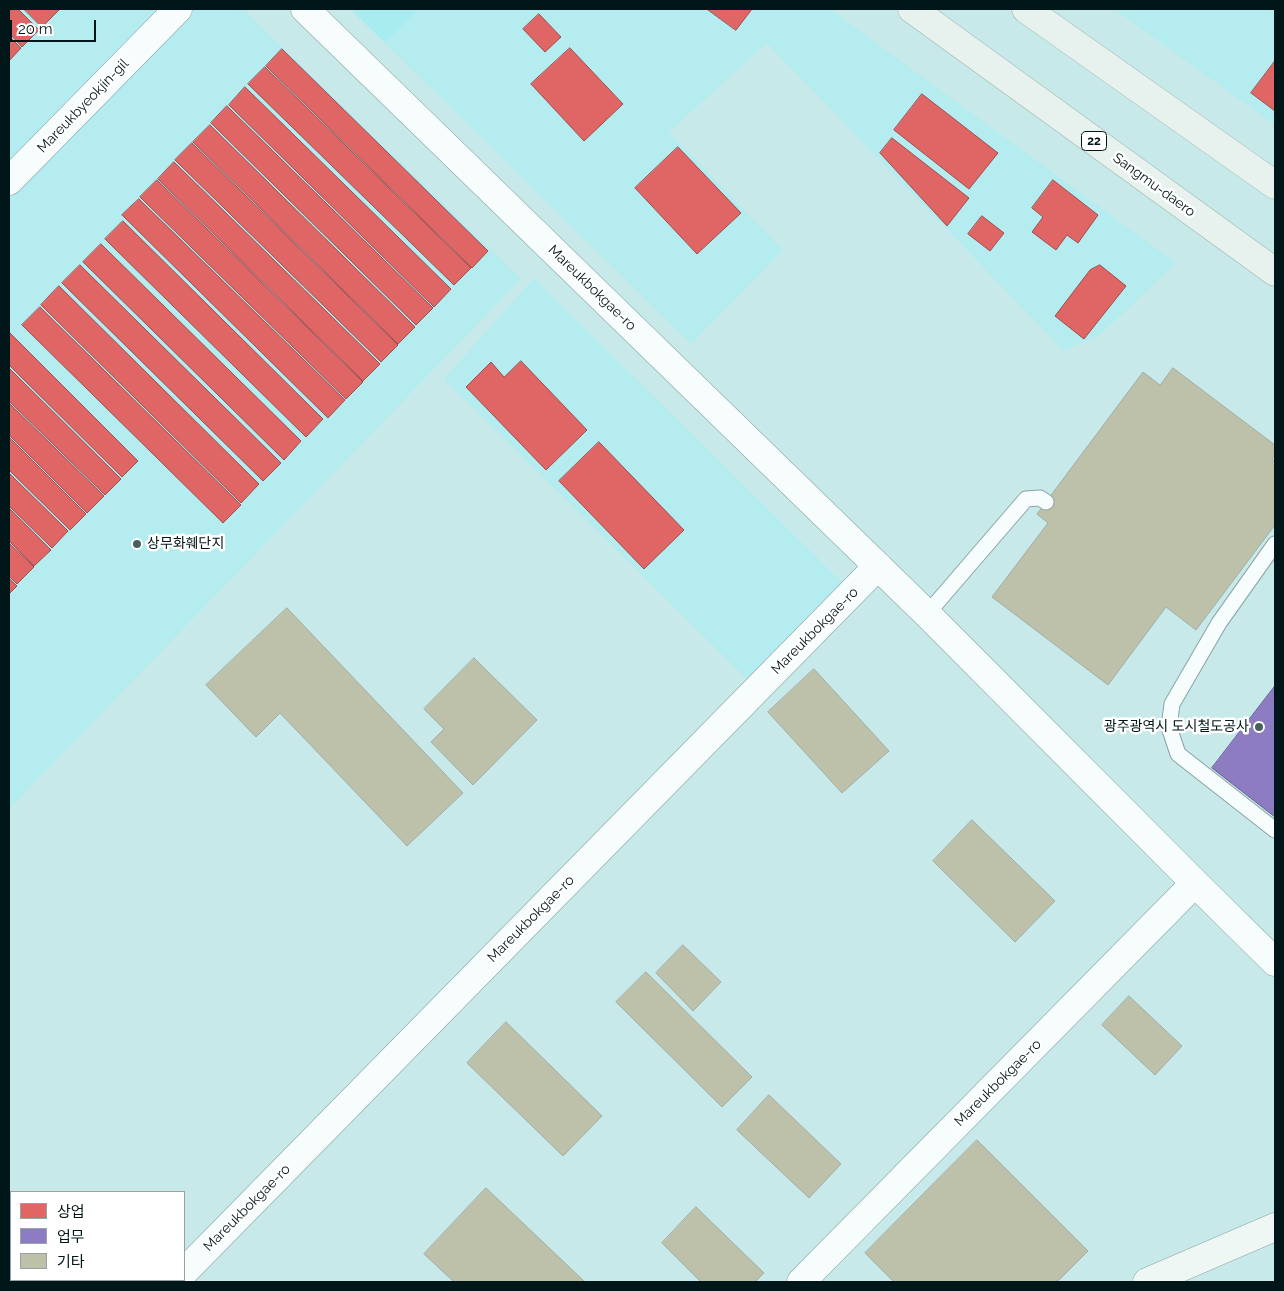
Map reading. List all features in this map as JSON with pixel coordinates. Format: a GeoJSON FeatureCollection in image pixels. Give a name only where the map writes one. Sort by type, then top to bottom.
{"type":"FeatureCollection","features":[{"type":"Feature","properties":{"kind":"main road","name":"Sangmu-daero"},"geometry":{"type":"LineString","coordinates":[[912,9],[1275,272]]}},
{"type":"Feature","properties":{"kind":"main road"},"geometry":{"type":"LineString","coordinates":[[1026,9],[1275,185]]}},
{"type":"Feature","properties":{"kind":"street","name":"Mareukbyeokjin-gil"},"geometry":{"type":"LineString","coordinates":[[9,181],[178,9]]}},
{"type":"Feature","properties":{"kind":"street","name":"Mareukbokgae-ro"},"geometry":{"type":"LineString","coordinates":[[305,9],[927,614],[1275,962]]}},
{"type":"Feature","properties":{"kind":"street","name":"Mareukbokgae-ro"},"geometry":{"type":"LineString","coordinates":[[185,1271],[878,566]]}},
{"type":"Feature","properties":{"kind":"street","name":"Mareukbokgae-ro"},"geometry":{"type":"LineString","coordinates":[[801,1282],[1195,883]]}},
{"type":"Feature","properties":{"kind":"street"},"geometry":{"type":"LineString","coordinates":[[1147,1282],[1275,1227]]}},
{"type":"Feature","properties":{"kind":"lane"},"geometry":{"type":"LineString","coordinates":[[927,614],[1026,499],[1040,498],[1046,502]]}},
{"type":"Feature","properties":{"kind":"lane"},"geometry":{"type":"LineString","coordinates":[[1275,544],[1213,619],[1172,704],[1169,727],[1178,754],[1275,830]]}},
{"type":"Feature","properties":{"kind":"shaded area","name":"상무화훼단지"},"geometry":{"type":"Polygon","coordinates":[[[9,9],[243,9],[521,279],[9,809],[9,9]]]}},
{"type":"Feature","properties":{"kind":"shaded area"},"geometry":{"type":"Polygon","coordinates":[[[350,9],[419,9],[385,43],[350,9]]]}},
{"type":"Feature","properties":{"kind":"shaded area"},"geometry":{"type":"Polygon","coordinates":[[[419,9],[830,9],[1176,263],[1101,334],[1064,351],[767,43],[669,132],[783,250],[691,344],[385,43],[419,9]]]}},
{"type":"Feature","properties":{"kind":"shaded area"},"geometry":{"type":"Polygon","coordinates":[[[1114,9],[1270,9],[1275,13],[1275,125],[1114,9]]]}},
{"type":"Feature","properties":{"kind":"shaded area"},"geometry":{"type":"Polygon","coordinates":[[[534,278],[842,582],[747,679],[444,379],[534,278]]]}},
{"type":"Feature","properties":{"kind":"building: 상업"},"geometry":{"type":"Polygon","coordinates":[[[9,9],[18,9],[39,30],[22,47],[9,33],[9,9]]]}},
{"type":"Feature","properties":{"kind":"building: 상업"},"geometry":{"type":"Polygon","coordinates":[[[24,9],[58,9],[59,10],[42,27],[24,9]]]}},
{"type":"Feature","properties":{"kind":"building: 상업"},"geometry":{"type":"Polygon","coordinates":[[[707,9],[752,9],[736,30],[707,9]]]}},
{"type":"Feature","properties":{"kind":"building: 상업"},"geometry":{"type":"Polygon","coordinates":[[[539,14],[561,37],[545,52],[523,29],[539,14]]]}},
{"type":"Feature","properties":{"kind":"building: 상업"},"geometry":{"type":"Polygon","coordinates":[[[9,36],[21,48],[9,61],[9,36]]]}},
{"type":"Feature","properties":{"kind":"building: 상업"},"geometry":{"type":"Polygon","coordinates":[[[570,48],[623,104],[584,141],[531,84],[570,48]]]}},
{"type":"Feature","properties":{"kind":"building: 상업"},"geometry":{"type":"Polygon","coordinates":[[[282,49],[488,251],[472,268],[266,66],[282,49]]]}},
{"type":"Feature","properties":{"kind":"building: 상업"},"geometry":{"type":"Polygon","coordinates":[[[1275,61],[1275,111],[1251,93],[1275,61]]]}},
{"type":"Feature","properties":{"kind":"building: 상업"},"geometry":{"type":"Polygon","coordinates":[[[265,67],[471,268],[454,285],[248,84],[265,67]]]}},
{"type":"Feature","properties":{"kind":"building: 상업"},"geometry":{"type":"Polygon","coordinates":[[[245,87],[451,289],[434,307],[229,105],[245,87]]]}},
{"type":"Feature","properties":{"kind":"building: 상업"},"geometry":{"type":"Polygon","coordinates":[[[922,94],[998,153],[969,189],[894,130],[922,94]]]}},
{"type":"Feature","properties":{"kind":"building: 상업"},"geometry":{"type":"Polygon","coordinates":[[[227,106],[433,308],[416,325],[211,123],[227,106]]]}},
{"type":"Feature","properties":{"kind":"building: 상업"},"geometry":{"type":"Polygon","coordinates":[[[210,125],[415,327],[398,344],[193,142],[210,125]]]}},
{"type":"Feature","properties":{"kind":"building: 상업"},"geometry":{"type":"Polygon","coordinates":[[[892,138],[969,198],[947,226],[880,153],[892,138]]]}},
{"type":"Feature","properties":{"kind":"building: 상업"},"geometry":{"type":"Polygon","coordinates":[[[192,143],[398,345],[381,362],[175,160],[192,143]]]}},
{"type":"Feature","properties":{"kind":"building: 상업"},"geometry":{"type":"Polygon","coordinates":[[[678,147],[741,213],[697,254],[635,188],[678,147]]]}},
{"type":"Feature","properties":{"kind":"building: 상업"},"geometry":{"type":"Polygon","coordinates":[[[174,162],[380,364],[363,381],[158,179],[174,162]]]}},
{"type":"Feature","properties":{"kind":"building: 상업"},"geometry":{"type":"Polygon","coordinates":[[[157,180],[363,382],[346,399],[140,197],[157,180]]]}},
{"type":"Feature","properties":{"kind":"building: 상업"},"geometry":{"type":"Polygon","coordinates":[[[1053,180],[1098,215],[1078,243],[1067,235],[1056,250],[1032,232],[1043,217],[1032,208],[1053,180]]]}},
{"type":"Feature","properties":{"kind":"building: 상업"},"geometry":{"type":"Polygon","coordinates":[[[139,199],[345,400],[328,418],[122,215],[139,199]]]}},
{"type":"Feature","properties":{"kind":"building: 상업"},"geometry":{"type":"Polygon","coordinates":[[[982,216],[1004,233],[990,251],[968,234],[982,216]]]}},
{"type":"Feature","properties":{"kind":"building: 상업"},"geometry":{"type":"Polygon","coordinates":[[[123,221],[323,419],[306,437],[105,239],[123,221]]]}},
{"type":"Feature","properties":{"kind":"building: 상업"},"geometry":{"type":"Polygon","coordinates":[[[101,244],[301,441],[284,460],[83,262],[101,244]]]}},
{"type":"Feature","properties":{"kind":"building: 상업"},"geometry":{"type":"Polygon","coordinates":[[[80,265],[281,463],[263,481],[62,283],[80,265]]]}},
{"type":"Feature","properties":{"kind":"building: 상업"},"geometry":{"type":"Polygon","coordinates":[[[1100,265],[1126,286],[1084,339],[1055,316],[1090,270],[1100,265]]]}},
{"type":"Feature","properties":{"kind":"building: 상업"},"geometry":{"type":"Polygon","coordinates":[[[59,286],[259,484],[241,503],[41,305],[59,286]]]}},
{"type":"Feature","properties":{"kind":"building: 상업"},"geometry":{"type":"Polygon","coordinates":[[[40,307],[241,505],[223,523],[22,325],[40,307]]]}},
{"type":"Feature","properties":{"kind":"building: 상업"},"geometry":{"type":"Polygon","coordinates":[[[9,332],[138,461],[122,477],[9,365],[9,332]]]}},
{"type":"Feature","properties":{"kind":"building: 상업"},"geometry":{"type":"Polygon","coordinates":[[[521,361],[587,430],[546,470],[466,387],[491,362],[504,377],[521,361]]]}},
{"type":"Feature","properties":{"kind":"building: 상업"},"geometry":{"type":"Polygon","coordinates":[[[9,368],[121,479],[105,495],[9,401],[9,368]]]}},
{"type":"Feature","properties":{"kind":"building: 상업"},"geometry":{"type":"Polygon","coordinates":[[[9,403],[104,496],[87,513],[9,435],[9,403]]]}},
{"type":"Feature","properties":{"kind":"building: 상업"},"geometry":{"type":"Polygon","coordinates":[[[9,437],[86,514],[70,530],[9,470],[9,437]]]}},
{"type":"Feature","properties":{"kind":"building: 상업"},"geometry":{"type":"Polygon","coordinates":[[[599,442],[684,530],[644,569],[559,481],[599,442]]]}},
{"type":"Feature","properties":{"kind":"building: 상업"},"geometry":{"type":"Polygon","coordinates":[[[9,473],[68,531],[52,548],[9,506],[9,473]]]}},
{"type":"Feature","properties":{"kind":"building: 상업"},"geometry":{"type":"Polygon","coordinates":[[[9,508],[51,550],[34,566],[9,541],[9,508]]]}},
{"type":"Feature","properties":{"kind":"building: 상업"},"geometry":{"type":"Polygon","coordinates":[[[9,543],[34,567],[17,584],[9,576],[9,543]]]}},
{"type":"Feature","properties":{"kind":"building: 상업"},"geometry":{"type":"Polygon","coordinates":[[[9,578],[17,586],[9,594],[9,578]]]}},
{"type":"Feature","properties":{"kind":"building: 업무","name":"광주광역시 도시철도공사"},"geometry":{"type":"Polygon","coordinates":[[[1275,686],[1275,817],[1212,768],[1275,686]]]}},
{"type":"Feature","properties":{"kind":"building: 기타"},"geometry":{"type":"Polygon","coordinates":[[[1173,368],[1275,445],[1275,455],[1272,459],[1275,462],[1275,525],[1196,630],[1166,607],[1108,685],[992,597],[1048,523],[1037,514],[1143,372],[1160,385],[1173,368]]]}},
{"type":"Feature","properties":{"kind":"building: 기타"},"geometry":{"type":"Polygon","coordinates":[[[287,608],[463,793],[407,846],[280,713],[256,737],[206,685],[287,608]]]}},
{"type":"Feature","properties":{"kind":"building: 기타"},"geometry":{"type":"Polygon","coordinates":[[[474,658],[537,720],[473,785],[431,742],[444,729],[424,709],[474,658]]]}},
{"type":"Feature","properties":{"kind":"building: 기타"},"geometry":{"type":"Polygon","coordinates":[[[814,669],[889,751],[842,793],[768,712],[814,669]]]}},
{"type":"Feature","properties":{"kind":"building: 기타"},"geometry":{"type":"Polygon","coordinates":[[[972,820],[1055,901],[1015,942],[933,861],[972,820]]]}},
{"type":"Feature","properties":{"kind":"building: 기타"},"geometry":{"type":"Polygon","coordinates":[[[683,945],[721,982],[693,1011],[656,973],[683,945]]]}},
{"type":"Feature","properties":{"kind":"building: 기타"},"geometry":{"type":"Polygon","coordinates":[[[646,972],[752,1077],[722,1107],[616,1002],[646,972]]]}},
{"type":"Feature","properties":{"kind":"building: 기타"},"geometry":{"type":"Polygon","coordinates":[[[1129,996],[1182,1046],[1155,1075],[1102,1025],[1129,996]]]}},
{"type":"Feature","properties":{"kind":"building: 기타"},"geometry":{"type":"Polygon","coordinates":[[[506,1022],[602,1116],[563,1156],[467,1063],[506,1022]]]}},
{"type":"Feature","properties":{"kind":"building: 기타"},"geometry":{"type":"Polygon","coordinates":[[[769,1095],[841,1164],[809,1198],[737,1130],[769,1095]]]}},
{"type":"Feature","properties":{"kind":"building: 기타"},"geometry":{"type":"Polygon","coordinates":[[[977,1140],[1088,1251],[1059,1280],[1053,1282],[894,1282],[865,1253],[977,1140]]]}},
{"type":"Feature","properties":{"kind":"building: 기타"},"geometry":{"type":"Polygon","coordinates":[[[486,1188],[585,1282],[454,1282],[424,1254],[486,1188]]]}},
{"type":"Feature","properties":{"kind":"building: 기타"},"geometry":{"type":"Polygon","coordinates":[[[696,1207],[764,1273],[755,1282],[701,1282],[662,1243],[696,1207]]]}},
{"type":"Feature","properties":{"kind":"place","name":"상무화훼단지"},"geometry":{"type":"Point","coordinates":[137,544]}},
{"type":"Feature","properties":{"kind":"place","name":"광주광역시 도시철도공사"},"geometry":{"type":"Point","coordinates":[1259,727]}}]}
